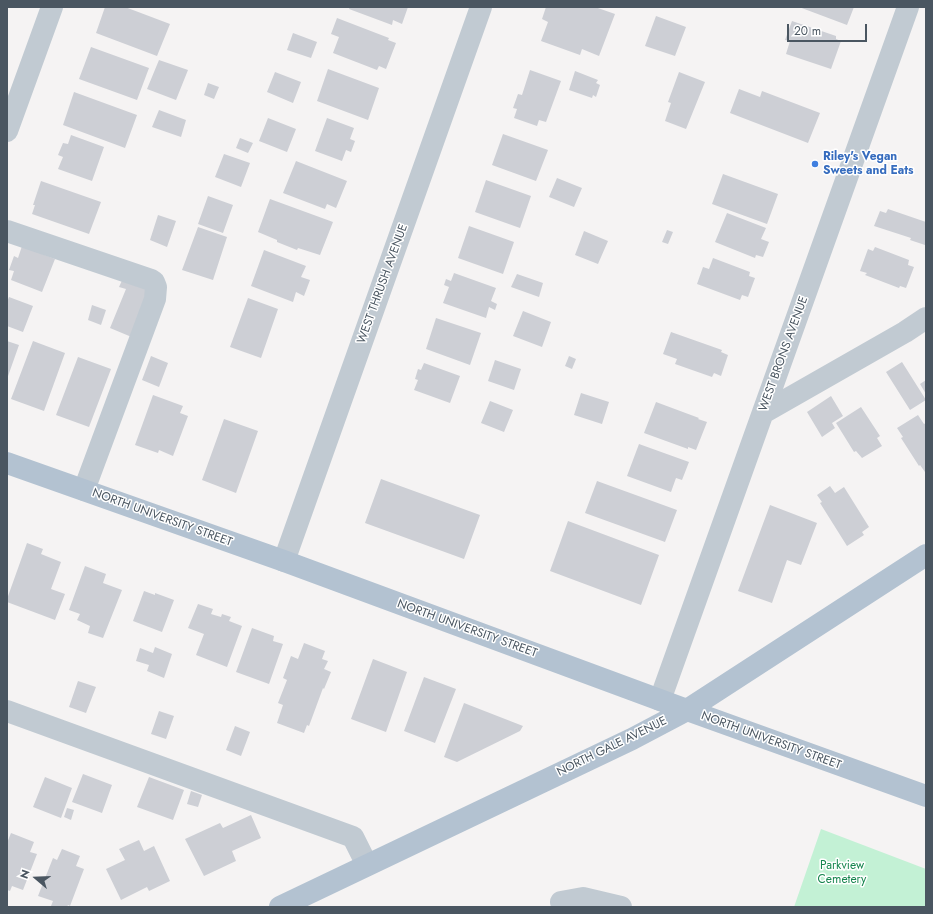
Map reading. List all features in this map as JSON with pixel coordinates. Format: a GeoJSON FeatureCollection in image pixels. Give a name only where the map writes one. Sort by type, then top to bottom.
{"type":"FeatureCollection","features":[{"type":"Feature","properties":{"kind":"main road","name":"NORTH UNIVERSITY STREET"},"geometry":{"type":"LineString","coordinates":[[7,463],[284,561],[687,710],[926,796]]}},
{"type":"Feature","properties":{"kind":"main road","name":"NORTH GALE AVENUE"},"geometry":{"type":"LineString","coordinates":[[280,907],[632,739],[687,710],[926,555]]}},
{"type":"Feature","properties":{"kind":"street"},"geometry":{"type":"LineString","coordinates":[[7,131],[52,7]]}},
{"type":"Feature","properties":{"kind":"street","name":"WEST THRUSH AVENUE"},"geometry":{"type":"LineString","coordinates":[[284,561],[482,7]]}},
{"type":"Feature","properties":{"kind":"street","name":"WEST BRONS AVENUE"},"geometry":{"type":"LineString","coordinates":[[660,700],[908,7]]}},
{"type":"Feature","properties":{"kind":"street"},"geometry":{"type":"LineString","coordinates":[[7,231],[151,280],[154,282],[156,287],[155,299],[84,490]]}},
{"type":"Feature","properties":{"kind":"street"},"geometry":{"type":"LineString","coordinates":[[763,413],[898,336],[926,318]]}},
{"type":"Feature","properties":{"kind":"street"},"geometry":{"type":"LineString","coordinates":[[7,711],[353,837],[366,865]]}},
{"type":"Feature","properties":{"kind":"street"},"geometry":{"type":"LineString","coordinates":[[562,902],[583,898],[621,907]]}},
{"type":"Feature","properties":{"kind":"green space","name":"Parkview Cemetery"},"geometry":{"type":"Polygon","coordinates":[[[821,829],[926,869],[926,907],[794,907],[821,829]]]}},
{"type":"Feature","properties":{"kind":"building"},"geometry":{"type":"Polygon","coordinates":[[[105,7],[125,7],[170,24],[157,56],[96,33],[105,7]]]}},
{"type":"Feature","properties":{"kind":"building"},"geometry":{"type":"Polygon","coordinates":[[[350,7],[408,7],[402,24],[393,20],[392,25],[349,9],[350,7]]]}},
{"type":"Feature","properties":{"kind":"building"},"geometry":{"type":"Polygon","coordinates":[[[546,7],[595,7],[615,14],[599,56],[582,49],[580,55],[541,41],[548,22],[542,19],[546,7]]]}},
{"type":"Feature","properties":{"kind":"building"},"geometry":{"type":"Polygon","coordinates":[[[799,7],[854,7],[847,25],[799,7]]]}},
{"type":"Feature","properties":{"kind":"building"},"geometry":{"type":"Polygon","coordinates":[[[656,16],[686,27],[675,56],[645,46],[656,16]]]}},
{"type":"Feature","properties":{"kind":"building"},"geometry":{"type":"Polygon","coordinates":[[[337,18],[389,38],[388,40],[396,43],[386,69],[379,66],[377,70],[333,53],[339,37],[331,34],[337,18]]]}},
{"type":"Feature","properties":{"kind":"building"},"geometry":{"type":"Polygon","coordinates":[[[792,21],[836,36],[836,39],[841,41],[831,69],[786,54],[790,41],[785,40],[792,21]]]}},
{"type":"Feature","properties":{"kind":"building"},"geometry":{"type":"Polygon","coordinates":[[[293,33],[317,42],[311,58],[287,50],[293,33]]]}},
{"type":"Feature","properties":{"kind":"building"},"geometry":{"type":"Polygon","coordinates":[[[91,47],[149,68],[137,100],[79,79],[91,47]]]}},
{"type":"Feature","properties":{"kind":"building"},"geometry":{"type":"Polygon","coordinates":[[[159,60],[188,70],[176,100],[147,89],[159,60]]]}},
{"type":"Feature","properties":{"kind":"building"},"geometry":{"type":"Polygon","coordinates":[[[328,69],[379,88],[368,120],[317,101],[328,69]]]}},
{"type":"Feature","properties":{"kind":"building"},"geometry":{"type":"Polygon","coordinates":[[[530,70],[561,81],[546,122],[539,120],[537,126],[514,118],[517,109],[513,108],[518,94],[522,95],[530,70]]]}},
{"type":"Feature","properties":{"kind":"building"},"geometry":{"type":"Polygon","coordinates":[[[575,71],[598,80],[596,83],[600,85],[596,97],[593,95],[592,98],[569,90],[575,71]]]}},
{"type":"Feature","properties":{"kind":"building"},"geometry":{"type":"Polygon","coordinates":[[[275,72],[301,82],[293,103],[267,92],[275,72]]]}},
{"type":"Feature","properties":{"kind":"building"},"geometry":{"type":"Polygon","coordinates":[[[679,72],[705,82],[686,129],[665,121],[671,103],[668,102],[679,72]]]}},
{"type":"Feature","properties":{"kind":"building"},"geometry":{"type":"Polygon","coordinates":[[[208,83],[219,87],[214,99],[204,95],[208,83]]]}},
{"type":"Feature","properties":{"kind":"building"},"geometry":{"type":"Polygon","coordinates":[[[739,89],[760,97],[762,91],[820,113],[808,143],[730,113],[739,89]]]}},
{"type":"Feature","properties":{"kind":"building"},"geometry":{"type":"Polygon","coordinates":[[[74,92],[137,115],[125,148],[63,125],[74,92]]]}},
{"type":"Feature","properties":{"kind":"building"},"geometry":{"type":"Polygon","coordinates":[[[159,110],[186,120],[181,137],[152,127],[159,110]]]}},
{"type":"Feature","properties":{"kind":"building"},"geometry":{"type":"Polygon","coordinates":[[[268,118],[296,129],[287,152],[259,141],[268,118]]]}},
{"type":"Feature","properties":{"kind":"building"},"geometry":{"type":"Polygon","coordinates":[[[327,118],[354,128],[350,139],[355,141],[351,152],[346,150],[342,161],[315,151],[327,118]]]}},
{"type":"Feature","properties":{"kind":"building"},"geometry":{"type":"Polygon","coordinates":[[[503,134],[548,150],[536,181],[492,165],[503,134]]]}},
{"type":"Feature","properties":{"kind":"building"},"geometry":{"type":"Polygon","coordinates":[[[71,135],[104,147],[92,181],[58,169],[63,157],[58,155],[63,143],[68,144],[71,135]]]}},
{"type":"Feature","properties":{"kind":"building"},"geometry":{"type":"Polygon","coordinates":[[[240,138],[253,143],[248,153],[236,148],[240,138]]]}},
{"type":"Feature","properties":{"kind":"building"},"geometry":{"type":"Polygon","coordinates":[[[224,154],[250,163],[241,187],[215,177],[224,154]]]}},
{"type":"Feature","properties":{"kind":"building"},"geometry":{"type":"Polygon","coordinates":[[[296,161],[347,181],[336,208],[327,204],[325,209],[283,193],[296,161]]]}},
{"type":"Feature","properties":{"kind":"building"},"geometry":{"type":"Polygon","coordinates":[[[723,174],[778,194],[767,224],[712,204],[723,174]]]}},
{"type":"Feature","properties":{"kind":"building"},"geometry":{"type":"Polygon","coordinates":[[[557,178],[582,188],[574,207],[549,197],[557,178]]]}},
{"type":"Feature","properties":{"kind":"building"},"geometry":{"type":"Polygon","coordinates":[[[486,180],[531,196],[520,228],[475,212],[486,180]]]}},
{"type":"Feature","properties":{"kind":"building"},"geometry":{"type":"Polygon","coordinates":[[[41,181],[101,202],[89,234],[32,214],[35,205],[33,205],[41,181]]]}},
{"type":"Feature","properties":{"kind":"building"},"geometry":{"type":"Polygon","coordinates":[[[208,196],[233,205],[223,233],[198,224],[208,196]]]}},
{"type":"Feature","properties":{"kind":"building"},"geometry":{"type":"Polygon","coordinates":[[[270,199],[333,222],[320,255],[298,248],[297,250],[258,232],[270,199]]]}},
{"type":"Feature","properties":{"kind":"building"},"geometry":{"type":"Polygon","coordinates":[[[888,209],[926,222],[925,245],[910,240],[911,238],[874,226],[880,211],[886,213],[888,209]]]}},
{"type":"Feature","properties":{"kind":"building"},"geometry":{"type":"Polygon","coordinates":[[[727,213],[766,228],[761,239],[769,242],[763,257],[756,255],[755,258],[715,242],[727,213]]]}},
{"type":"Feature","properties":{"kind":"building"},"geometry":{"type":"Polygon","coordinates":[[[158,215],[176,221],[167,247],[150,240],[158,215]]]}},
{"type":"Feature","properties":{"kind":"building"},"geometry":{"type":"Polygon","coordinates":[[[469,226],[514,242],[503,274],[458,258],[469,226]]]}},
{"type":"Feature","properties":{"kind":"building"},"geometry":{"type":"Polygon","coordinates":[[[198,227],[227,237],[213,280],[182,270],[198,227]]]}},
{"type":"Feature","properties":{"kind":"building"},"geometry":{"type":"Polygon","coordinates":[[[667,230],[673,232],[668,244],[662,242],[667,230]]]}},
{"type":"Feature","properties":{"kind":"building"},"geometry":{"type":"Polygon","coordinates":[[[584,231],[608,241],[598,264],[575,255],[584,231]]]}},
{"type":"Feature","properties":{"kind":"building"},"geometry":{"type":"Polygon","coordinates":[[[22,246],[55,259],[42,292],[11,280],[14,271],[9,270],[14,256],[18,258],[22,246]]]}},
{"type":"Feature","properties":{"kind":"building"},"geometry":{"type":"Polygon","coordinates":[[[875,247],[909,260],[908,265],[914,267],[906,288],[900,286],[899,288],[865,275],[867,273],[860,271],[868,249],[873,251],[875,247]]]}},
{"type":"Feature","properties":{"kind":"building"},"geometry":{"type":"Polygon","coordinates":[[[264,250],[306,266],[301,277],[310,280],[304,296],[296,292],[293,302],[251,286],[264,250]]]}},
{"type":"Feature","properties":{"kind":"building"},"geometry":{"type":"Polygon","coordinates":[[[713,258],[750,272],[749,276],[755,278],[748,297],[742,295],[740,300],[697,284],[703,267],[709,269],[713,258]]]}},
{"type":"Feature","properties":{"kind":"building"},"geometry":{"type":"Polygon","coordinates":[[[454,273],[496,288],[491,301],[497,304],[495,310],[489,307],[486,318],[443,303],[449,287],[444,285],[446,279],[451,281],[454,273]]]}},
{"type":"Feature","properties":{"kind":"building"},"geometry":{"type":"Polygon","coordinates":[[[125,274],[151,284],[134,338],[110,328],[126,289],[119,287],[125,274]]]}},
{"type":"Feature","properties":{"kind":"building"},"geometry":{"type":"Polygon","coordinates":[[[517,274],[543,283],[539,297],[511,287],[517,274]]]}},
{"type":"Feature","properties":{"kind":"building"},"geometry":{"type":"Polygon","coordinates":[[[9,297],[33,306],[23,332],[7,326],[7,302],[9,297]]]}},
{"type":"Feature","properties":{"kind":"building"},"geometry":{"type":"Polygon","coordinates":[[[248,298],[278,309],[261,358],[230,347],[248,298]]]}},
{"type":"Feature","properties":{"kind":"building"},"geometry":{"type":"Polygon","coordinates":[[[92,305],[106,310],[101,325],[88,320],[92,305]]]}},
{"type":"Feature","properties":{"kind":"building"},"geometry":{"type":"Polygon","coordinates":[[[523,311],[551,322],[542,347],[513,336],[523,311]]]}},
{"type":"Feature","properties":{"kind":"building"},"geometry":{"type":"Polygon","coordinates":[[[436,318],[481,333],[470,365],[426,349],[436,318]]]}},
{"type":"Feature","properties":{"kind":"building"},"geometry":{"type":"Polygon","coordinates":[[[671,332],[722,350],[721,352],[728,355],[721,376],[714,373],[712,377],[675,364],[677,359],[663,354],[671,332]]]}},
{"type":"Feature","properties":{"kind":"building"},"geometry":{"type":"Polygon","coordinates":[[[7,341],[19,345],[7,379],[7,341]]]}},
{"type":"Feature","properties":{"kind":"building"},"geometry":{"type":"Polygon","coordinates":[[[33,341],[65,353],[44,411],[11,399],[33,341]]]}},
{"type":"Feature","properties":{"kind":"building"},"geometry":{"type":"Polygon","coordinates":[[[151,356],[168,363],[159,387],[142,380],[151,356]]]}},
{"type":"Feature","properties":{"kind":"building"},"geometry":{"type":"Polygon","coordinates":[[[569,356],[576,359],[572,369],[565,366],[569,356]]]}},
{"type":"Feature","properties":{"kind":"building"},"geometry":{"type":"Polygon","coordinates":[[[78,357],[111,369],[89,427],[56,415],[78,357]]]}},
{"type":"Feature","properties":{"kind":"building"},"geometry":{"type":"Polygon","coordinates":[[[495,360],[521,369],[514,390],[488,381],[495,360]]]}},
{"type":"Feature","properties":{"kind":"building"},"geometry":{"type":"Polygon","coordinates":[[[902,362],[926,400],[910,410],[886,372],[902,362]]]}},
{"type":"Feature","properties":{"kind":"building"},"geometry":{"type":"Polygon","coordinates":[[[424,363],[460,376],[450,403],[414,390],[418,380],[415,379],[418,369],[421,370],[424,363]]]}},
{"type":"Feature","properties":{"kind":"building"},"geometry":{"type":"Polygon","coordinates":[[[926,380],[926,394],[920,384],[926,380]]]}},
{"type":"Feature","properties":{"kind":"building"},"geometry":{"type":"Polygon","coordinates":[[[581,393],[609,402],[602,424],[574,415],[581,393]]]}},
{"type":"Feature","properties":{"kind":"building"},"geometry":{"type":"Polygon","coordinates":[[[153,395],[183,406],[180,413],[188,416],[173,456],[159,450],[158,453],[135,445],[153,395]]]}},
{"type":"Feature","properties":{"kind":"building"},"geometry":{"type":"Polygon","coordinates":[[[831,396],[843,416],[832,423],[835,428],[822,437],[807,412],[831,396]]]}},
{"type":"Feature","properties":{"kind":"building"},"geometry":{"type":"Polygon","coordinates":[[[490,401],[513,410],[504,432],[481,423],[490,401]]]}},
{"type":"Feature","properties":{"kind":"building"},"geometry":{"type":"Polygon","coordinates":[[[656,402],[707,422],[696,450],[688,447],[688,449],[644,433],[656,402]]]}},
{"type":"Feature","properties":{"kind":"building"},"geometry":{"type":"Polygon","coordinates":[[[861,407],[880,436],[877,438],[882,446],[862,458],[856,451],[854,452],[836,423],[861,407]]]}},
{"type":"Feature","properties":{"kind":"building"},"geometry":{"type":"Polygon","coordinates":[[[918,415],[924,424],[926,423],[926,472],[920,465],[919,466],[901,438],[903,437],[897,428],[918,415]]]}},
{"type":"Feature","properties":{"kind":"building"},"geometry":{"type":"Polygon","coordinates":[[[224,419],[258,431],[236,493],[202,480],[224,419]]]}},
{"type":"Feature","properties":{"kind":"building"},"geometry":{"type":"Polygon","coordinates":[[[639,444],[689,462],[682,480],[676,478],[671,492],[627,476],[639,444]]]}},
{"type":"Feature","properties":{"kind":"building"},"geometry":{"type":"Polygon","coordinates":[[[381,479],[480,515],[464,559],[365,523],[381,479]]]}},
{"type":"Feature","properties":{"kind":"building"},"geometry":{"type":"Polygon","coordinates":[[[597,481],[677,510],[665,542],[585,513],[597,481]]]}},
{"type":"Feature","properties":{"kind":"building"},"geometry":{"type":"Polygon","coordinates":[[[830,486],[835,493],[844,487],[869,527],[862,532],[864,535],[847,546],[820,503],[822,502],[817,495],[830,486]]]}},
{"type":"Feature","properties":{"kind":"building"},"geometry":{"type":"Polygon","coordinates":[[[770,505],[817,523],[801,565],[787,560],[772,603],[738,591],[770,505]]]}},
{"type":"Feature","properties":{"kind":"building"},"geometry":{"type":"Polygon","coordinates":[[[568,521],[659,555],[641,605],[550,571],[568,521]]]}},
{"type":"Feature","properties":{"kind":"building"},"geometry":{"type":"Polygon","coordinates":[[[27,543],[43,549],[41,554],[61,562],[51,589],[65,594],[55,620],[7,602],[27,543]]]}},
{"type":"Feature","properties":{"kind":"building"},"geometry":{"type":"Polygon","coordinates":[[[85,566],[106,574],[103,583],[122,590],[103,638],[88,633],[90,626],[77,620],[80,614],[69,610],[85,566]]]}},
{"type":"Feature","properties":{"kind":"building"},"geometry":{"type":"Polygon","coordinates":[[[144,591],[155,595],[155,593],[174,600],[162,632],[133,621],[144,591]]]}},
{"type":"Feature","properties":{"kind":"building"},"geometry":{"type":"Polygon","coordinates":[[[198,604],[213,609],[211,614],[221,617],[222,614],[231,617],[229,621],[242,626],[227,667],[196,655],[204,634],[188,628],[198,604]]]}},
{"type":"Feature","properties":{"kind":"building"},"geometry":{"type":"Polygon","coordinates":[[[252,628],[274,636],[273,641],[283,644],[269,684],[236,672],[252,628]]]}},
{"type":"Feature","properties":{"kind":"building"},"geometry":{"type":"Polygon","coordinates":[[[304,643],[325,651],[322,659],[328,661],[324,669],[331,672],[324,689],[323,688],[309,726],[307,725],[304,733],[277,723],[283,705],[278,703],[287,680],[283,678],[291,656],[298,659],[304,643]]]}},
{"type":"Feature","properties":{"kind":"building"},"geometry":{"type":"Polygon","coordinates":[[[155,647],[172,654],[164,678],[147,671],[149,665],[136,661],[140,648],[153,653],[155,647]]]}},
{"type":"Feature","properties":{"kind":"building"},"geometry":{"type":"Polygon","coordinates":[[[373,659],[407,672],[386,732],[351,719],[373,659]]]}},
{"type":"Feature","properties":{"kind":"building"},"geometry":{"type":"Polygon","coordinates":[[[424,677],[456,689],[435,743],[404,731],[424,677]]]}},
{"type":"Feature","properties":{"kind":"building"},"geometry":{"type":"Polygon","coordinates":[[[78,681],[96,687],[86,713],[69,707],[78,681]]]}},
{"type":"Feature","properties":{"kind":"building"},"geometry":{"type":"Polygon","coordinates":[[[464,703],[523,726],[520,731],[457,762],[444,757],[464,703]]]}},
{"type":"Feature","properties":{"kind":"building"},"geometry":{"type":"Polygon","coordinates":[[[159,711],[174,716],[166,739],[151,734],[159,711]]]}},
{"type":"Feature","properties":{"kind":"building"},"geometry":{"type":"Polygon","coordinates":[[[235,726],[250,732],[241,756],[226,750],[235,726]]]}},
{"type":"Feature","properties":{"kind":"building"},"geometry":{"type":"Polygon","coordinates":[[[83,774],[112,785],[102,813],[72,802],[83,774]]]}},
{"type":"Feature","properties":{"kind":"building"},"geometry":{"type":"Polygon","coordinates":[[[45,777],[72,788],[61,818],[33,807],[45,777]]]}},
{"type":"Feature","properties":{"kind":"building"},"geometry":{"type":"Polygon","coordinates":[[[149,777],[184,790],[173,820],[137,807],[149,777]]]}},
{"type":"Feature","properties":{"kind":"building"},"geometry":{"type":"Polygon","coordinates":[[[191,791],[202,795],[198,807],[187,804],[191,791]]]}},
{"type":"Feature","properties":{"kind":"building"},"geometry":{"type":"Polygon","coordinates":[[[67,808],[74,810],[71,820],[64,817],[67,808]]]}},
{"type":"Feature","properties":{"kind":"building"},"geometry":{"type":"Polygon","coordinates":[[[251,815],[261,838],[232,851],[236,861],[204,876],[185,839],[220,823],[223,828],[251,815]]]}},
{"type":"Feature","properties":{"kind":"building"},"geometry":{"type":"Polygon","coordinates":[[[11,833],[34,842],[30,852],[37,854],[23,890],[12,886],[10,891],[7,890],[7,843],[11,833]]]}},
{"type":"Feature","properties":{"kind":"building"},"geometry":{"type":"Polygon","coordinates":[[[139,840],[144,851],[154,846],[170,881],[149,891],[147,887],[121,900],[106,869],[125,860],[119,849],[139,840]]]}},
{"type":"Feature","properties":{"kind":"building"},"geometry":{"type":"Polygon","coordinates":[[[62,849],[80,856],[76,866],[84,869],[70,906],[52,907],[53,901],[38,896],[53,858],[57,860],[62,849]]]}},
{"type":"Feature","properties":{"kind":"place","name":"Riley's Vegan Sweets and Eats"},"geometry":{"type":"Point","coordinates":[815,164]}}]}
